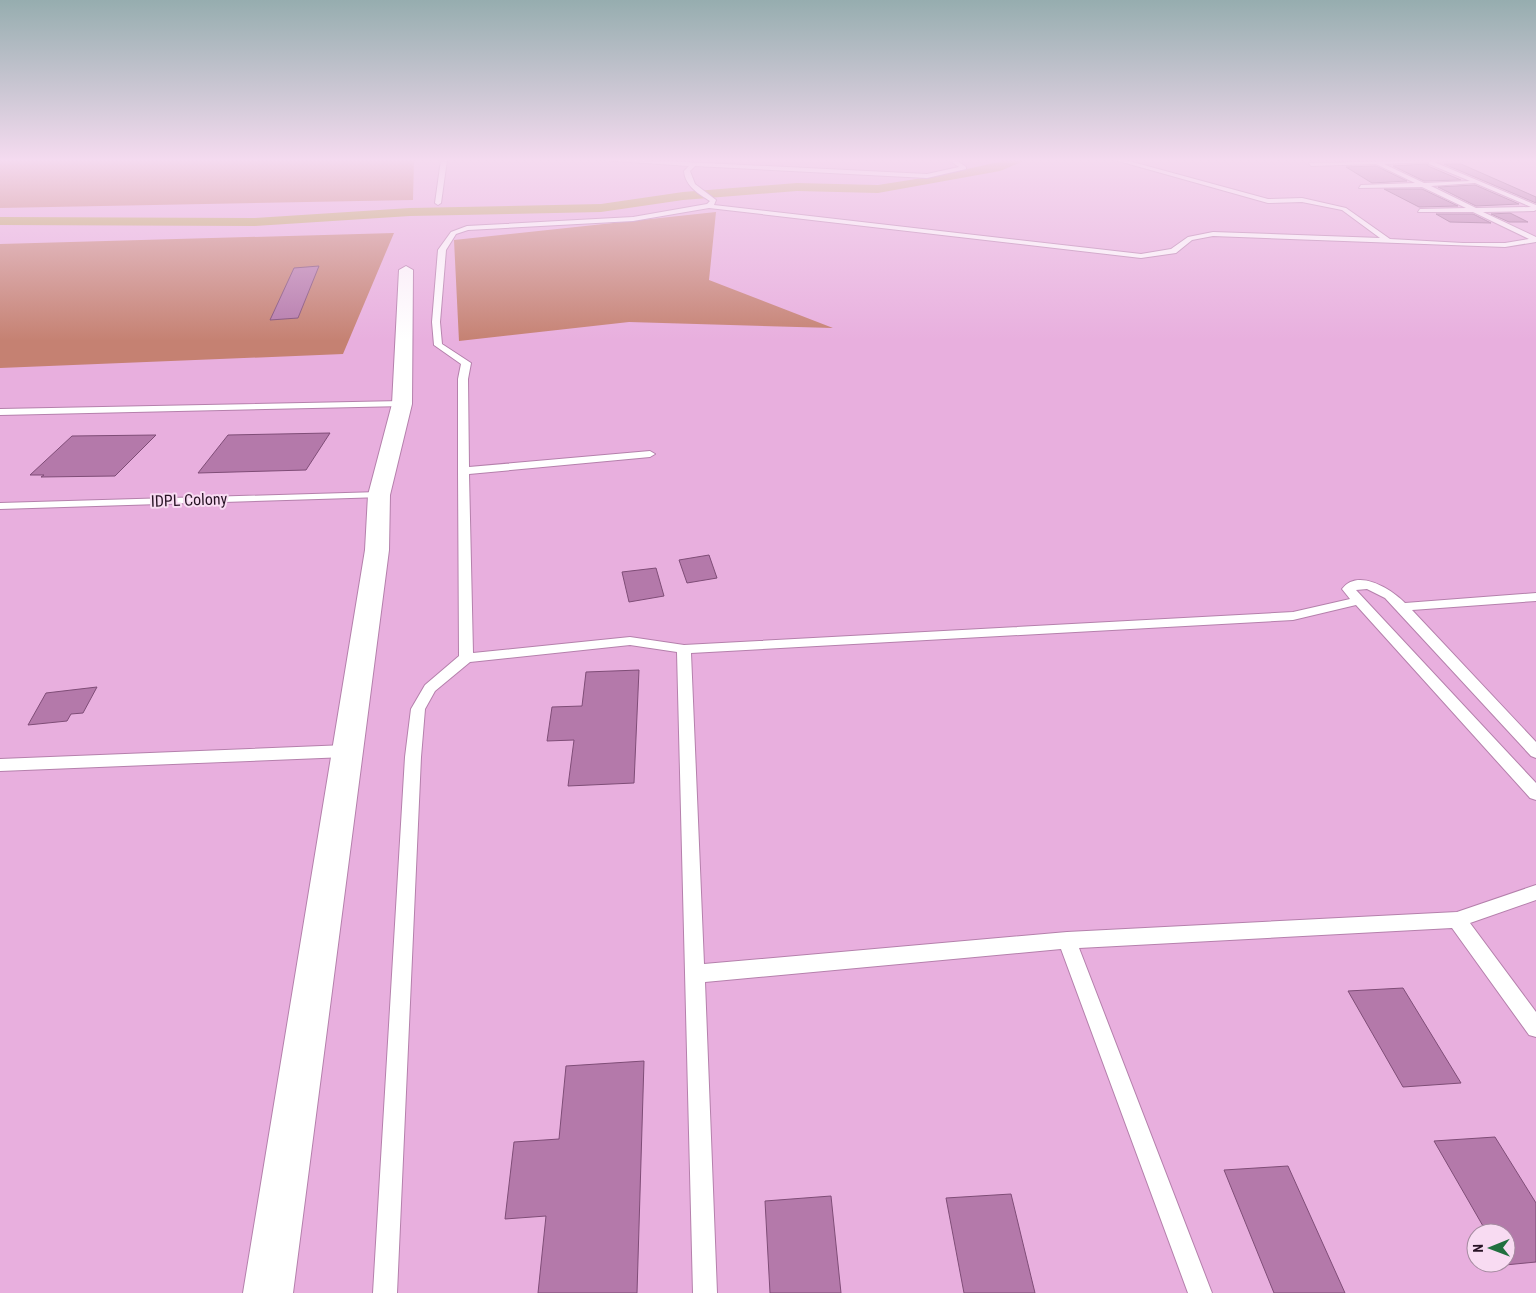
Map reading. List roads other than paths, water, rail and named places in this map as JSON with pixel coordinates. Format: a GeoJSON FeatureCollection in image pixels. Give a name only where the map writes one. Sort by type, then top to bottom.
{"type":"FeatureCollection","features":[{"type":"Feature","properties":{"kind":"street"},"geometry":{"type":"LineString","coordinates":[[268,1293],[377,550],[379,496],[402,404],[406,270]]}},
{"type":"Feature","properties":{"kind":"lane"},"geometry":{"type":"LineString","coordinates":[[466,658],[463,379],[466,363],[438,346],[436,322],[442,250],[452,233],[474,227],[606,220]]}},
{"type":"Feature","properties":{"kind":"lane"},"geometry":{"type":"LineString","coordinates":[[856,220],[1141,256],[1173,251],[1190,238],[1213,234],[1388,240],[1463,245],[1505,244],[1536,240]]}},
{"type":"Feature","properties":{"kind":"lane"},"geometry":{"type":"LineString","coordinates":[[1360,220],[1388,240]]}},
{"type":"Feature","properties":{"kind":"lane"},"geometry":{"type":"LineString","coordinates":[[1497,220],[1536,240]]}},
{"type":"Feature","properties":{"kind":"lane"},"geometry":{"type":"LineString","coordinates":[[0,412],[402,404]]}},
{"type":"Feature","properties":{"kind":"lane"},"geometry":{"type":"LineString","coordinates":[[463,471],[650,454]]}},
{"type":"Feature","properties":{"kind":"lane","name":"IDPL Colony"},"geometry":{"type":"LineString","coordinates":[[0,506],[379,496]]}},
{"type":"Feature","properties":{"kind":"lane"},"geometry":{"type":"LineString","coordinates":[[1536,752],[1402,607],[1379,588],[1367,585],[1351,586],[1348,589],[1536,794]]}},
{"type":"Feature","properties":{"kind":"lane"},"geometry":{"type":"LineString","coordinates":[[1402,607],[1536,598]]}},
{"type":"Feature","properties":{"kind":"lane"},"geometry":{"type":"LineString","coordinates":[[385,1293],[412,777],[418,709],[430,688],[466,658],[630,641],[684,648],[1293,616],[1358,601]]}},
{"type":"Feature","properties":{"kind":"lane"},"geometry":{"type":"LineString","coordinates":[[684,648],[693,974],[705,1293]]}},
{"type":"Feature","properties":{"kind":"lane"},"geometry":{"type":"LineString","coordinates":[[0,765],[346,752]]}},
{"type":"Feature","properties":{"kind":"lane"},"geometry":{"type":"LineString","coordinates":[[693,974],[1067,940],[1457,920],[1536,892]]}},
{"type":"Feature","properties":{"kind":"lane"},"geometry":{"type":"LineString","coordinates":[[1457,920],[1536,1028]]}},
{"type":"Feature","properties":{"kind":"lane"},"geometry":{"type":"LineString","coordinates":[[1067,940],[1200,1293]]}},
{"type":"Feature","properties":{"kind":"waterway"},"geometry":{"type":"LineString","coordinates":[[0,221],[255,222],[281,220]]}}]}
